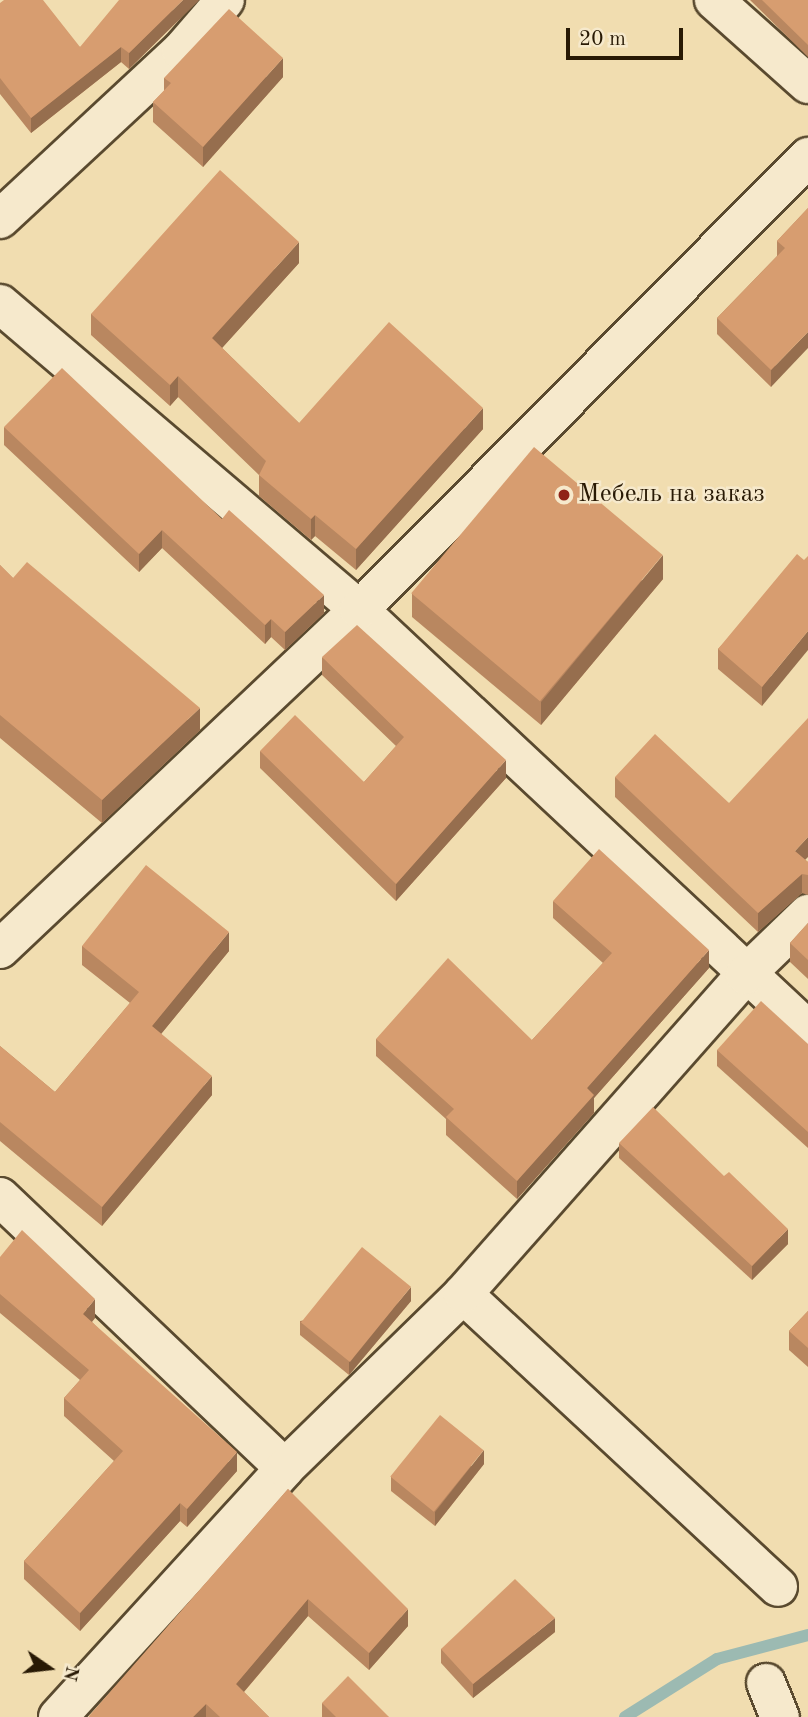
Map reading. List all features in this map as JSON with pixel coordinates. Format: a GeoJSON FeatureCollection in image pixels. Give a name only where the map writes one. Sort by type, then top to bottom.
{"type":"FeatureCollection","features":[{"type":"Feature","properties":{"kind":"street"},"geometry":{"type":"LineString","coordinates":[[0,219],[181,51],[225,0]]}},
{"type":"Feature","properties":{"kind":"street"},"geometry":{"type":"LineString","coordinates":[[714,0],[808,84]]}},
{"type":"Feature","properties":{"kind":"street"},"geometry":{"type":"LineString","coordinates":[[0,949],[359,610],[808,157]]}},
{"type":"Feature","properties":{"kind":"street"},"geometry":{"type":"LineString","coordinates":[[0,304],[359,610],[745,975],[808,1030]]}},
{"type":"Feature","properties":{"kind":"street"},"geometry":{"type":"LineString","coordinates":[[58,1717],[285,1468],[463,1294],[745,975],[808,914]]}},
{"type":"Feature","properties":{"kind":"street"},"geometry":{"type":"LineString","coordinates":[[0,1197],[285,1468]]}},
{"type":"Feature","properties":{"kind":"street"},"geometry":{"type":"LineString","coordinates":[[463,1294],[778,1587]]}},
{"type":"Feature","properties":{"kind":"building"},"geometry":{"type":"Polygon","coordinates":[[[4,0],[43,0],[80,47],[119,0],[183,0],[129,53],[121,47],[31,118],[0,78],[0,3],[4,0]]]}},
{"type":"Feature","properties":{"kind":"building"},"geometry":{"type":"Polygon","coordinates":[[[762,0],[808,0],[808,45],[762,0]]]}},
{"type":"Feature","properties":{"kind":"building"},"geometry":{"type":"Polygon","coordinates":[[[229,9],[283,58],[203,147],[153,102],[171,83],[164,78],[229,9]]]}},
{"type":"Feature","properties":{"kind":"building"},"geometry":{"type":"Polygon","coordinates":[[[220,170],[299,242],[212,338],[299,423],[389,322],[483,408],[356,549],[315,515],[311,519],[259,475],[266,461],[178,376],[170,385],[91,314],[220,170]]]}},
{"type":"Feature","properties":{"kind":"building"},"geometry":{"type":"Polygon","coordinates":[[[808,208],[808,332],[771,370],[717,318],[785,248],[777,241],[808,208]]]}},
{"type":"Feature","properties":{"kind":"building"},"geometry":{"type":"Polygon","coordinates":[[[62,368],[222,519],[229,510],[324,595],[285,632],[271,619],[265,625],[162,530],[139,554],[4,427],[62,368]]]}},
{"type":"Feature","properties":{"kind":"building"},"geometry":{"type":"Polygon","coordinates":[[[534,447],[663,555],[540,701],[411,593],[534,447]]]}},
{"type":"Feature","properties":{"kind":"building"},"geometry":{"type":"Polygon","coordinates":[[[797,554],[804,560],[808,556],[808,631],[762,687],[718,649],[797,554]]]}},
{"type":"Feature","properties":{"kind":"building"},"geometry":{"type":"Polygon","coordinates":[[[27,562],[200,708],[102,800],[0,715],[0,565],[13,578],[27,562]]]}},
{"type":"Feature","properties":{"kind":"building"},"geometry":{"type":"Polygon","coordinates":[[[357,625],[506,760],[396,884],[260,751],[295,715],[364,782],[404,737],[322,657],[357,625]]]}},
{"type":"Feature","properties":{"kind":"building"},"geometry":{"type":"Polygon","coordinates":[[[808,718],[808,837],[795,851],[808,862],[808,875],[802,874],[758,913],[615,777],[655,734],[729,803],[808,718]]]}},
{"type":"Feature","properties":{"kind":"building"},"geometry":{"type":"Polygon","coordinates":[[[599,849],[709,950],[587,1088],[594,1095],[517,1181],[446,1117],[454,1109],[376,1039],[448,958],[532,1040],[612,953],[553,901],[599,849]]]}},
{"type":"Feature","properties":{"kind":"building"},"geometry":{"type":"Polygon","coordinates":[[[146,865],[229,932],[152,1026],[212,1076],[102,1207],[0,1122],[0,1046],[55,1092],[139,992],[82,946],[146,865]]]}},
{"type":"Feature","properties":{"kind":"building"},"geometry":{"type":"Polygon","coordinates":[[[808,923],[808,960],[790,943],[808,923]]]}},
{"type":"Feature","properties":{"kind":"building"},"geometry":{"type":"Polygon","coordinates":[[[761,1001],[808,1044],[808,1132],[717,1050],[761,1001]]]}},
{"type":"Feature","properties":{"kind":"building"},"geometry":{"type":"Polygon","coordinates":[[[653,1107],[724,1176],[729,1172],[788,1229],[752,1266],[619,1143],[653,1107]]]}},
{"type":"Feature","properties":{"kind":"building"},"geometry":{"type":"Polygon","coordinates":[[[22,1230],[95,1299],[83,1314],[237,1452],[187,1509],[180,1503],[80,1613],[24,1561],[123,1451],[64,1398],[89,1370],[0,1294],[0,1257],[22,1230]]]}},
{"type":"Feature","properties":{"kind":"building"},"geometry":{"type":"Polygon","coordinates":[[[362,1247],[411,1287],[350,1362],[301,1322],[362,1247]]]}},
{"type":"Feature","properties":{"kind":"building"},"geometry":{"type":"Polygon","coordinates":[[[808,1311],[808,1348],[789,1331],[808,1311]]]}},
{"type":"Feature","properties":{"kind":"building"},"geometry":{"type":"Polygon","coordinates":[[[440,1415],[484,1450],[434,1512],[390,1476],[440,1415]]]}},
{"type":"Feature","properties":{"kind":"building"},"geometry":{"type":"Polygon","coordinates":[[[288,1489],[408,1609],[369,1653],[308,1599],[236,1684],[269,1717],[220,1717],[206,1704],[193,1717],[90,1717],[89,1716],[288,1489]]]}},
{"type":"Feature","properties":{"kind":"building"},"geometry":{"type":"Polygon","coordinates":[[[515,1579],[555,1618],[473,1684],[441,1649],[515,1579]]]}},
{"type":"Feature","properties":{"kind":"building"},"geometry":{"type":"Polygon","coordinates":[[[348,1676],[389,1717],[336,1717],[322,1703],[348,1676]]]}},
{"type":"Feature","properties":{"kind":"waterway"},"geometry":{"type":"LineString","coordinates":[[625,1717],[717,1659],[808,1635]]}},
{"type":"Feature","properties":{"kind":"place","name":"Мебель на заказ"},"geometry":{"type":"Point","coordinates":[564,495]}}]}
